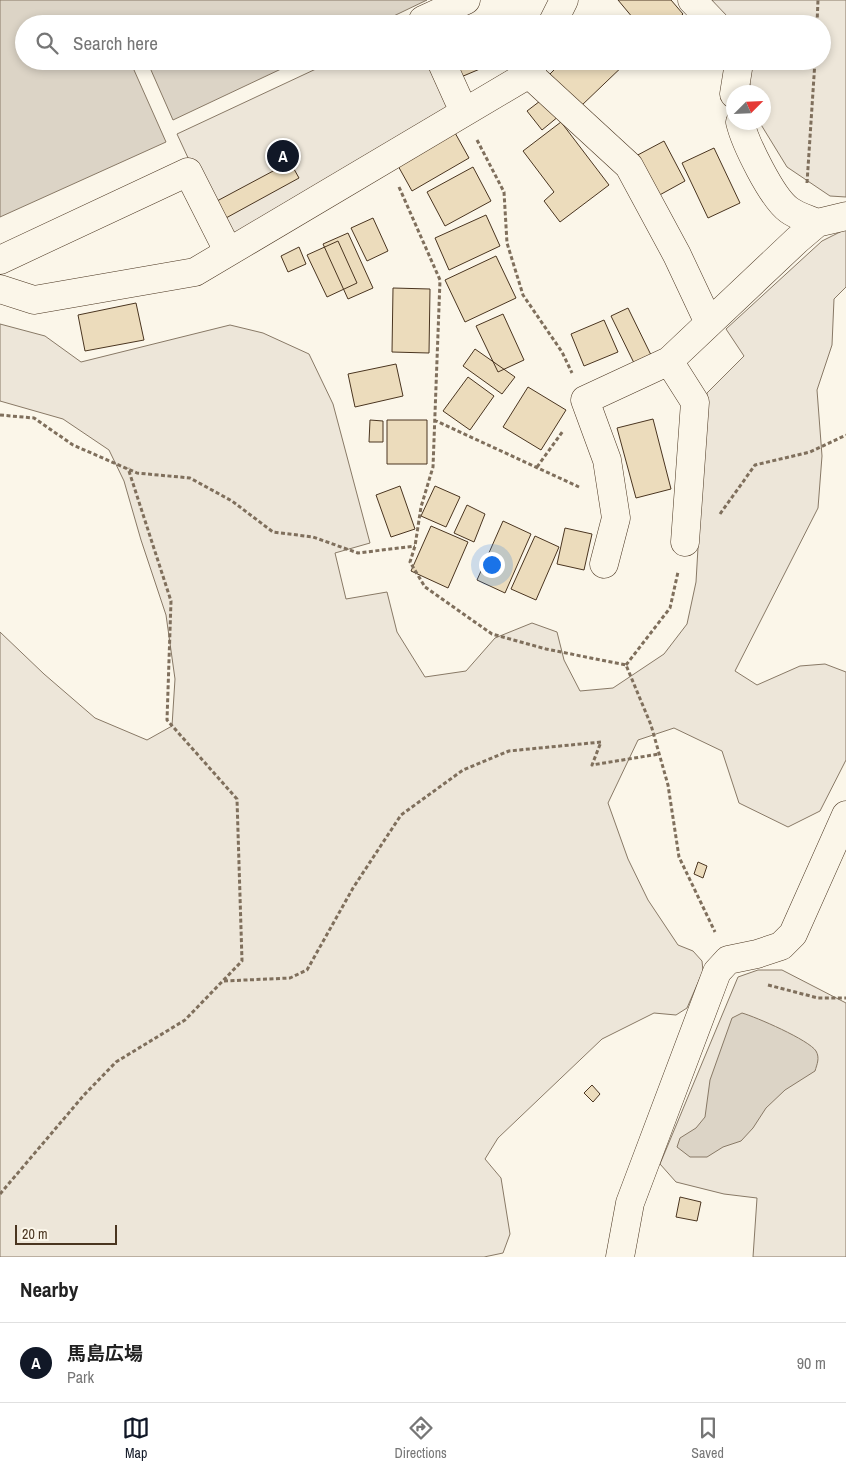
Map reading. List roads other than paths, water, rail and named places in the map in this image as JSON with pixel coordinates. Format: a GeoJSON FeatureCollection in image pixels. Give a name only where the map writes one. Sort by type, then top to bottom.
{"type":"FeatureCollection","features":[{"type":"Feature","properties":{"kind":"street"},"geometry":{"type":"LineString","coordinates":[[434,15],[466,0]]}},
{"type":"Feature","properties":{"kind":"street"},"geometry":{"type":"LineString","coordinates":[[556,15],[564,0]]}},
{"type":"Feature","properties":{"kind":"street"},"geometry":{"type":"LineString","coordinates":[[692,0],[706,15]]}},
{"type":"Feature","properties":{"kind":"street"},"geometry":{"type":"LineString","coordinates":[[445,70],[464,112]]}},
{"type":"Feature","properties":{"kind":"street"},"geometry":{"type":"LineString","coordinates":[[0,289],[34,300],[194,272],[464,112],[529,70]]}},
{"type":"Feature","properties":{"kind":"street"},"geometry":{"type":"LineString","coordinates":[[534,70],[629,166],[677,255],[708,323]]}},
{"type":"Feature","properties":{"kind":"street"},"geometry":{"type":"LineString","coordinates":[[735,85],[738,70]]}},
{"type":"Feature","properties":{"kind":"street"},"geometry":{"type":"LineString","coordinates":[[743,130],[756,160],[772,190],[789,210],[811,220],[846,216]]}},
{"type":"Feature","properties":{"kind":"street"},"geometry":{"type":"LineString","coordinates":[[0,260],[188,172],[228,251]]}},
{"type":"Feature","properties":{"kind":"street"},"geometry":{"type":"LineString","coordinates":[[604,564],[616,518],[607,460],[585,400],[668,362],[797,240],[811,220]]}},
{"type":"Feature","properties":{"kind":"street"},"geometry":{"type":"LineString","coordinates":[[668,362],[695,402],[685,542]]}},
{"type":"Feature","properties":{"kind":"street"},"geometry":{"type":"LineString","coordinates":[[620,1257],[630,1202],[722,966],[781,946],[793,934],[846,815]]}},
{"type":"Feature","properties":{"kind":"place","name":"馬島広場"},"geometry":{"type":"Point","coordinates":[283,156]}}]}
